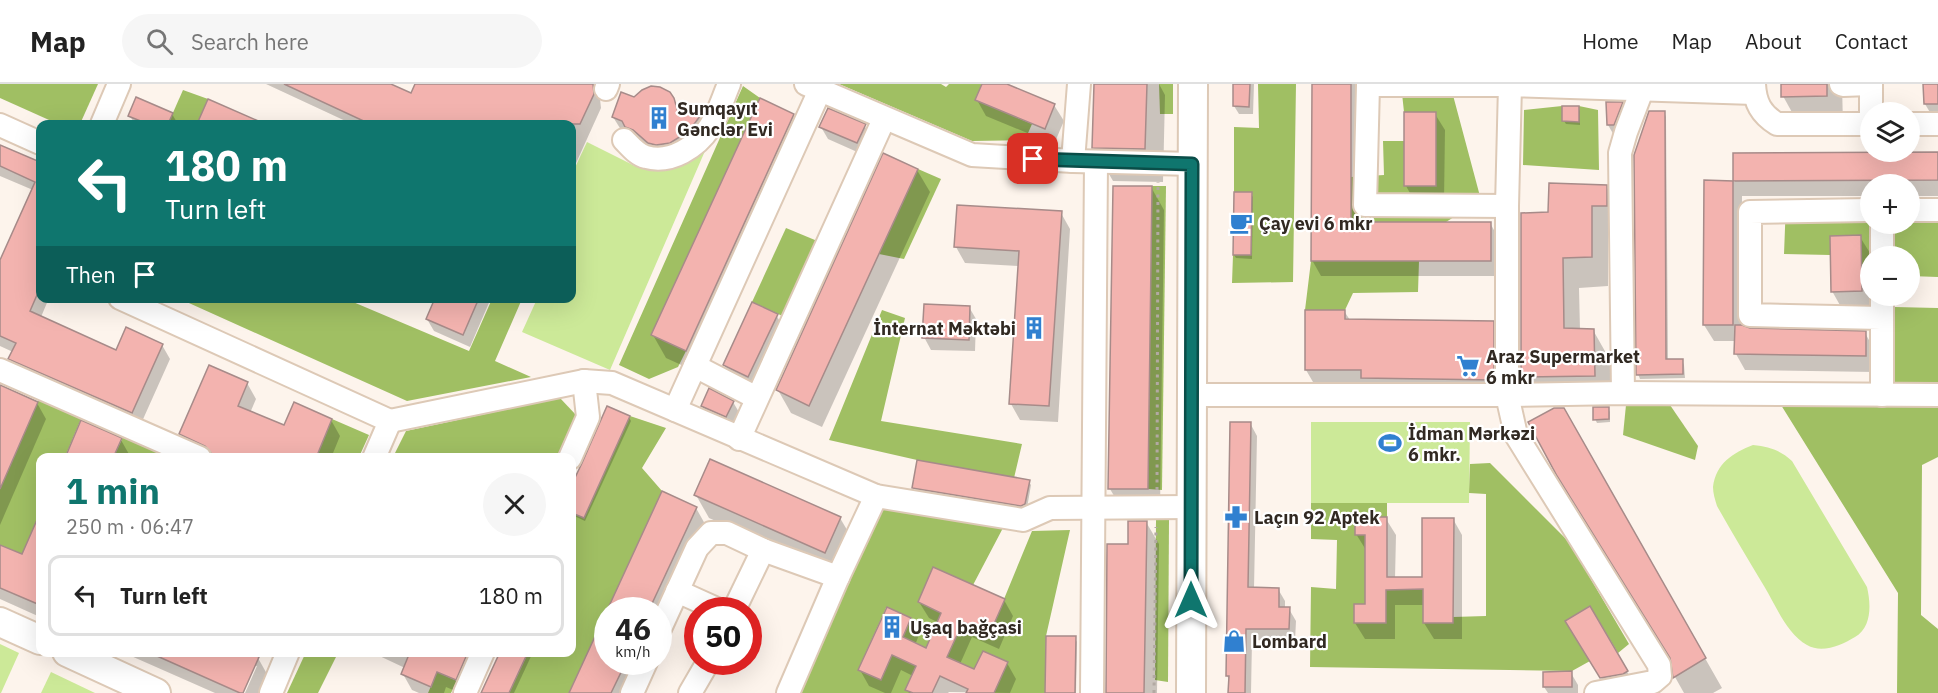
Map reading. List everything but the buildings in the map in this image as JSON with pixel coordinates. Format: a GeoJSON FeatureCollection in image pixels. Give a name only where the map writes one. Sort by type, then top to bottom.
{"type":"FeatureCollection","features":[{"type":"Feature","properties":{"kind":"main road"},"geometry":{"type":"LineString","coordinates":[[1191,693],[1193,84]]}},
{"type":"Feature","properties":{"kind":"main road"},"geometry":{"type":"LineString","coordinates":[[0,622],[36,638]]}},
{"type":"Feature","properties":{"kind":"main road"},"geometry":{"type":"LineString","coordinates":[[78,657],[156,693]]}},
{"type":"Feature","properties":{"kind":"street"},"geometry":{"type":"LineString","coordinates":[[104,120],[119,84]]}},
{"type":"Feature","properties":{"kind":"street"},"geometry":{"type":"LineString","coordinates":[[624,140],[634,151],[645,157],[663,158],[689,149],[703,137],[712,125],[729,84]]}},
{"type":"Feature","properties":{"kind":"street"},"geometry":{"type":"LineString","coordinates":[[1079,84],[1084,161],[1094,507],[1092,693]]}},
{"type":"Feature","properties":{"kind":"street"},"geometry":{"type":"LineString","coordinates":[[1841,84],[1843,86],[1871,84],[1871,102]]}},
{"type":"Feature","properties":{"kind":"street"},"geometry":{"type":"LineString","coordinates":[[1507,206],[1365,206],[1368,85],[1510,85],[1735,91],[1754,88],[1758,106],[1765,116],[1777,124],[1860,124]]}},
{"type":"Feature","properties":{"kind":"street"},"geometry":{"type":"LineString","coordinates":[[1510,85],[1507,206],[1508,395],[1516,435],[1659,665],[1660,676],[1653,682],[1596,693]]}},
{"type":"Feature","properties":{"kind":"street"},"geometry":{"type":"LineString","coordinates":[[675,410],[813,87],[972,155],[1192,164]]}},
{"type":"Feature","properties":{"kind":"street"},"geometry":{"type":"LineString","coordinates":[[1623,393],[1620,153],[1642,90]]}},
{"type":"Feature","properties":{"kind":"street"},"geometry":{"type":"LineString","coordinates":[[739,439],[884,119]]}},
{"type":"Feature","properties":{"kind":"street"},"geometry":{"type":"LineString","coordinates":[[1920,124],[1938,124]]}},
{"type":"Feature","properties":{"kind":"street"},"geometry":{"type":"LineString","coordinates":[[0,125],[36,141]]}},
{"type":"Feature","properties":{"kind":"street"},"geometry":{"type":"LineString","coordinates":[[1860,210],[1750,212],[1750,315],[1882,307],[1882,395]]}},
{"type":"Feature","properties":{"kind":"street"},"geometry":{"type":"LineString","coordinates":[[1920,210],[1938,210]]}},
{"type":"Feature","properties":{"kind":"street"},"geometry":{"type":"LineString","coordinates":[[131,303],[390,420],[584,381],[612,383],[876,496],[1023,520],[1050,508],[1192,507]]}},
{"type":"Feature","properties":{"kind":"street"},"geometry":{"type":"LineString","coordinates":[[695,366],[758,398]]}},
{"type":"Feature","properties":{"kind":"street"},"geometry":{"type":"LineString","coordinates":[[0,370],[189,453]]}},
{"type":"Feature","properties":{"kind":"street"},"geometry":{"type":"LineString","coordinates":[[572,453],[588,417],[584,381]]}},
{"type":"Feature","properties":{"kind":"street"},"geometry":{"type":"LineString","coordinates":[[1192,395],[1623,393],[1938,395]]}},
{"type":"Feature","properties":{"kind":"street"},"geometry":{"type":"LineString","coordinates":[[376,453],[390,420]]}},
{"type":"Feature","properties":{"kind":"street"},"geometry":{"type":"LineString","coordinates":[[788,693],[876,496]]}},
{"type":"Feature","properties":{"kind":"street"},"geometry":{"type":"LineString","coordinates":[[672,602],[697,548],[711,533],[726,533],[763,550],[838,577]]}},
{"type":"Feature","properties":{"kind":"street"},"geometry":{"type":"LineString","coordinates":[[740,597],[763,550]]}},
{"type":"Feature","properties":{"kind":"street"},"geometry":{"type":"LineString","coordinates":[[677,591],[690,597]]}},
{"type":"Feature","properties":{"kind":"street"},"geometry":{"type":"LineString","coordinates":[[271,693],[286,657]]}},
{"type":"Feature","properties":{"kind":"street"},"geometry":{"type":"LineString","coordinates":[[465,693],[481,657]]}},
{"type":"Feature","properties":{"kind":"street"},"geometry":{"type":"LineString","coordinates":[[632,693],[640,675]]}},
{"type":"Feature","properties":{"kind":"street"},"geometry":{"type":"LineString","coordinates":[[690,693],[700,675]]}},
{"type":"Feature","properties":{"kind":"path"},"geometry":{"type":"LineString","coordinates":[[1154,693],[1158,163]]}},
{"type":"Feature","properties":{"kind":"green space"},"geometry":{"type":"Polygon","coordinates":[[[0,84],[98,84],[82,120],[49,120],[0,98],[0,84]]]}},
{"type":"Feature","properties":{"kind":"green space"},"geometry":{"type":"Polygon","coordinates":[[[839,84],[941,84],[946,87],[949,84],[982,84],[975,100],[1032,124],[1025,140],[972,141],[839,84]]]}},
{"type":"Feature","properties":{"kind":"green space"},"geometry":{"type":"Polygon","coordinates":[[[1159,84],[1173,84],[1173,114],[1160,114],[1159,84]]]}},
{"type":"Feature","properties":{"kind":"green space"},"geometry":{"type":"Polygon","coordinates":[[[1258,84],[1296,84],[1293,282],[1232,283],[1233,255],[1251,255],[1252,193],[1234,192],[1234,127],[1259,128],[1258,84]]]}},
{"type":"Feature","properties":{"kind":"green space"},"geometry":{"type":"Polygon","coordinates":[[[1401,84],[1450,84],[1481,200],[1446,222],[1351,222],[1351,177],[1384,175],[1383,141],[1404,141],[1404,186],[1436,186],[1436,113],[1404,112],[1401,84]]]}},
{"type":"Feature","properties":{"kind":"green space"},"geometry":{"type":"Polygon","coordinates":[[[743,86],[760,98],[652,335],[686,351],[678,367],[649,379],[619,365],[743,86]]]}},
{"type":"Feature","properties":{"kind":"green space"},"geometry":{"type":"Polygon","coordinates":[[[183,90],[208,99],[199,120],[170,120],[183,90]]]}},
{"type":"Feature","properties":{"kind":"green space"},"geometry":{"type":"Polygon","coordinates":[[[1562,106],[1562,121],[1578,122],[1579,106],[1598,110],[1599,170],[1523,165],[1524,110],[1562,106]]]}},
{"type":"Feature","properties":{"kind":"green space"},"geometry":{"type":"Polygon","coordinates":[[[587,142],[635,166],[637,161],[708,144],[610,370],[522,332],[535,303],[576,303],[576,165],[587,142]]]}},
{"type":"Feature","properties":{"kind":"green space"},"geometry":{"type":"Polygon","coordinates":[[[918,169],[941,179],[904,259],[879,254],[918,169]]]}},
{"type":"Feature","properties":{"kind":"green space"},"geometry":{"type":"Polygon","coordinates":[[[1152,186],[1166,186],[1162,490],[1148,489],[1152,186]]]}},
{"type":"Feature","properties":{"kind":"green space"},"geometry":{"type":"Polygon","coordinates":[[[1860,201],[1860,234],[1873,234],[1874,246],[1861,246],[1861,235],[1830,236],[1830,255],[1784,254],[1786,202],[1860,201]]]}},
{"type":"Feature","properties":{"kind":"green space"},"geometry":{"type":"Polygon","coordinates":[[[1920,222],[1938,223],[1938,277],[1920,276],[1920,246],[1894,246],[1894,234],[1920,234],[1920,222]]]}},
{"type":"Feature","properties":{"kind":"green space"},"geometry":{"type":"Polygon","coordinates":[[[786,228],[839,250],[804,326],[752,302],[786,228]]]}},
{"type":"Feature","properties":{"kind":"green space"},"geometry":{"type":"Polygon","coordinates":[[[1311,261],[1419,261],[1418,292],[1353,293],[1345,310],[1305,310],[1311,261]]]}},
{"type":"Feature","properties":{"kind":"green space"},"geometry":{"type":"Polygon","coordinates":[[[189,303],[355,303],[469,351],[490,303],[520,303],[495,361],[531,377],[407,401],[189,303]]]}},
{"type":"Feature","properties":{"kind":"green space"},"geometry":{"type":"Polygon","coordinates":[[[1894,307],[1938,308],[1938,382],[1895,382],[1894,307]]]}},
{"type":"Feature","properties":{"kind":"green space"},"geometry":{"type":"Polygon","coordinates":[[[882,310],[905,318],[881,421],[1022,444],[1014,478],[917,460],[829,440],[882,310]]]}},
{"type":"Feature","properties":{"kind":"green space"},"geometry":{"type":"Polygon","coordinates":[[[560,398],[576,415],[560,453],[395,453],[406,431],[560,398]]]}},
{"type":"Feature","properties":{"kind":"green space"},"geometry":{"type":"Polygon","coordinates":[[[39,399],[81,419],[67,453],[36,453],[36,522],[22,554],[0,545],[0,489],[39,399]]]}},
{"type":"Feature","properties":{"kind":"green space"},"geometry":{"type":"Polygon","coordinates":[[[1938,404],[1938,457],[1922,465],[1921,615],[1938,629],[1938,693],[1897,693],[1898,593],[1781,405],[1938,404]]]}},
{"type":"Feature","properties":{"kind":"green space"},"geometry":{"type":"Polygon","coordinates":[[[1626,405],[1670,405],[1698,446],[1695,460],[1623,435],[1626,405]]]}},
{"type":"Feature","properties":{"kind":"green space"},"geometry":{"type":"Polygon","coordinates":[[[630,416],[666,428],[642,468],[662,491],[613,597],[594,597],[594,639],[569,693],[509,693],[526,657],[576,657],[576,515],[584,518],[630,416]]]}},
{"type":"Feature","properties":{"kind":"green space"},"geometry":{"type":"Polygon","coordinates":[[[332,419],[369,435],[361,453],[318,453],[332,419]]]}},
{"type":"Feature","properties":{"kind":"green space","name":"İdman Mәrkәzi 6 mkr."},"geometry":{"type":"Polygon","coordinates":[[[1311,422],[1470,422],[1469,503],[1311,503],[1311,422]]]}},
{"type":"Feature","properties":{"kind":"green space"},"geometry":{"type":"Polygon","coordinates":[[[123,437],[159,453],[115,453],[123,437]]]}},
{"type":"Feature","properties":{"kind":"green space"},"geometry":{"type":"Polygon","coordinates":[[[1753,445],[1774,450],[1792,461],[1867,587],[1869,615],[1865,627],[1861,633],[1844,643],[1825,649],[1813,648],[1794,634],[1717,506],[1713,487],[1718,471],[1732,455],[1753,445]]]}},
{"type":"Feature","properties":{"kind":"green space"},"geometry":{"type":"Polygon","coordinates":[[[1490,463],[1569,542],[1629,644],[1618,653],[1590,606],[1566,621],[1590,661],[1572,671],[1310,667],[1311,587],[1336,589],[1337,540],[1311,539],[1311,503],[1387,503],[1387,517],[1355,517],[1355,535],[1365,535],[1365,604],[1354,604],[1354,623],[1386,623],[1386,590],[1423,589],[1423,623],[1453,623],[1453,617],[1486,616],[1486,494],[1469,493],[1470,464],[1490,463]]]}},
{"type":"Feature","properties":{"kind":"green space"},"geometry":{"type":"Polygon","coordinates":[[[880,506],[1004,526],[973,585],[933,568],[918,602],[941,613],[926,648],[903,637],[886,608],[858,670],[881,680],[892,655],[916,666],[906,689],[913,693],[781,693],[880,506]]]}},
{"type":"Feature","properties":{"kind":"green space"},"geometry":{"type":"Polygon","coordinates":[[[1156,518],[1169,519],[1168,682],[1155,680],[1156,518]]]}},
{"type":"Feature","properties":{"kind":"green space"},"geometry":{"type":"Polygon","coordinates":[[[1070,530],[1046,636],[1045,693],[994,693],[1008,662],[983,651],[974,669],[947,657],[963,622],[990,633],[1032,531],[1070,530]]]}},
{"type":"Feature","properties":{"kind":"green space"},"geometry":{"type":"Polygon","coordinates":[[[0,644],[19,653],[1,693],[0,693],[0,644]]]}},
{"type":"Feature","properties":{"kind":"green space"},"geometry":{"type":"Polygon","coordinates":[[[304,657],[336,657],[318,693],[287,693],[304,657]]]}},
{"type":"Feature","properties":{"kind":"green space"},"geometry":{"type":"Polygon","coordinates":[[[51,672],[95,693],[41,693],[51,672]]]}},
{"type":"Feature","properties":{"kind":"green space"},"geometry":{"type":"Polygon","coordinates":[[[437,672],[457,681],[451,693],[428,693],[437,672]]]}},
{"type":"Feature","properties":{"kind":"place","name":"Sumqayıt Gənclər Evi"},"geometry":{"type":"Point","coordinates":[659,118]}},
{"type":"Feature","properties":{"kind":"place","name":"Çay evi 6 mkr"},"geometry":{"type":"Point","coordinates":[1241,223]}},
{"type":"Feature","properties":{"kind":"place","name":"İnternat Məktəbi"},"geometry":{"type":"Point","coordinates":[1034,328]}},
{"type":"Feature","properties":{"kind":"place","name":"Araz Supermarket 6 mkr"},"geometry":{"type":"Point","coordinates":[1468,366]}},
{"type":"Feature","properties":{"kind":"place","name":"İdman Mәrkәzi 6 mkr."},"geometry":{"type":"Point","coordinates":[1390,443]}},
{"type":"Feature","properties":{"kind":"place","name":"Laçın 92 Aptek"},"geometry":{"type":"Point","coordinates":[1236,517]}},
{"type":"Feature","properties":{"kind":"place","name":"Uşaq bağçasi"},"geometry":{"type":"Point","coordinates":[892,627]}},
{"type":"Feature","properties":{"kind":"place","name":"Lombard"},"geometry":{"type":"Point","coordinates":[1234,641]}},
{"type":"Feature","properties":{"kind":"route"},"geometry":{"type":"LineString","coordinates":[[1033,159],[1192,164],[1191,600]]}}]}
